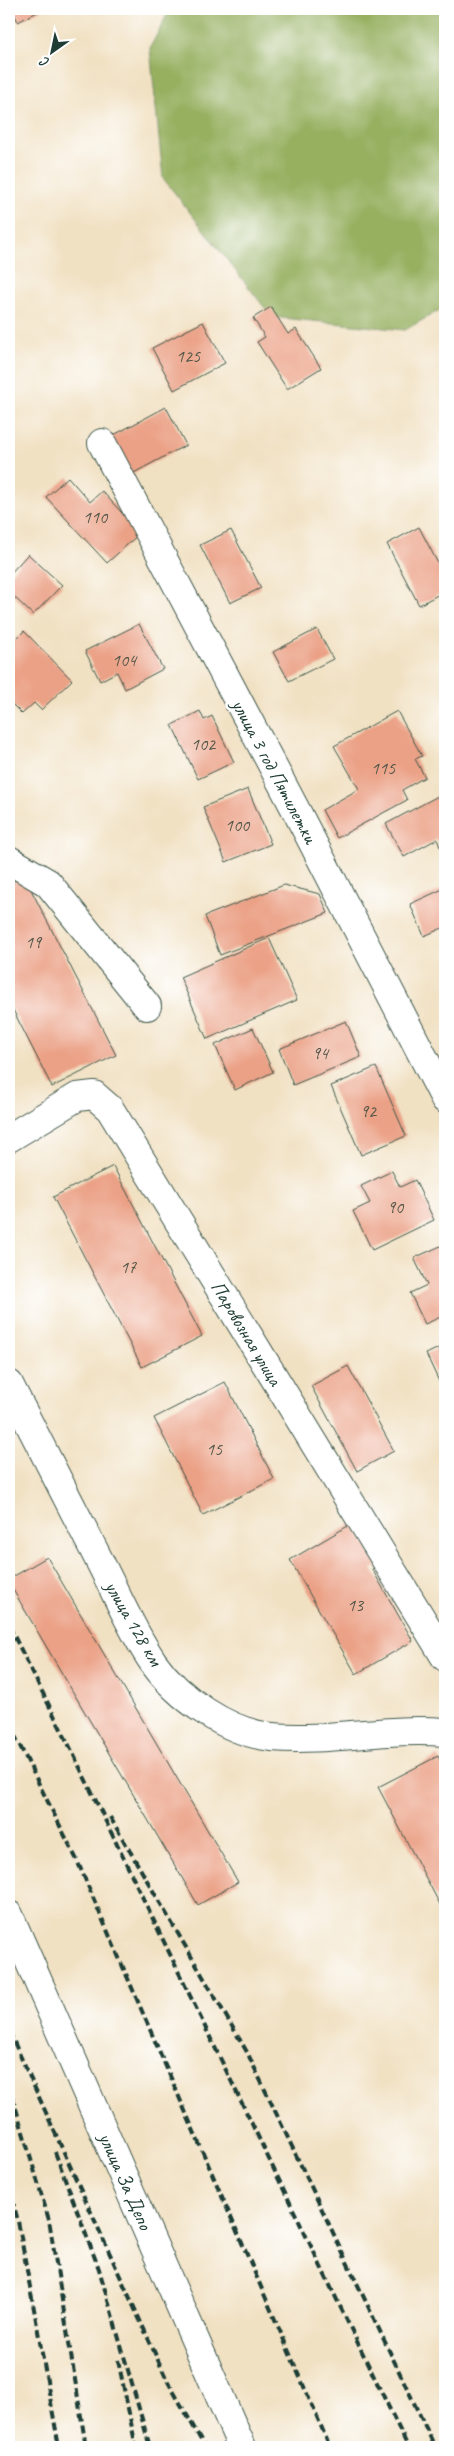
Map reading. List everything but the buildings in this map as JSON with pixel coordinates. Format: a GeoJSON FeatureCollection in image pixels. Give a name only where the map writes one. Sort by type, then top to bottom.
{"type":"FeatureCollection","features":[{"type":"Feature","properties":{"kind":"street","name":"улица 3 год Пятилетки"},"geometry":{"type":"LineString","coordinates":[[102,443],[299,816],[445,1099]]}},
{"type":"Feature","properties":{"kind":"street"},"geometry":{"type":"LineString","coordinates":[[9,860],[48,883],[147,1006]]}},
{"type":"Feature","properties":{"kind":"street","name":"Паровозная улица"},"geometry":{"type":"LineString","coordinates":[[9,1138],[77,1098],[94,1095],[110,1109],[445,1657]]}},
{"type":"Feature","properties":{"kind":"street","name":"улица 128 км"},"geometry":{"type":"LineString","coordinates":[[9,1384],[133,1626],[154,1663],[182,1694],[222,1723],[271,1737],[323,1736],[416,1730],[445,1732]]}},
{"type":"Feature","properties":{"kind":"street","name":"улица За Депо"},"geometry":{"type":"LineString","coordinates":[[9,1914],[242,2447]]}},
{"type":"Feature","properties":{"kind":"green space"},"geometry":{"type":"Polygon","coordinates":[[[170,9],[445,9],[445,307],[405,330],[272,317],[163,178],[150,48],[170,9]]]}},
{"type":"Feature","properties":{"kind":"railway"},"geometry":{"type":"LineString","coordinates":[[9,1626],[67,1741],[408,2447]]}},
{"type":"Feature","properties":{"kind":"railway"},"geometry":{"type":"LineString","coordinates":[[9,1724],[76,1858],[330,2447]]}},
{"type":"Feature","properties":{"kind":"railway"},"geometry":{"type":"LineString","coordinates":[[110,1817],[247,2052],[435,2447]]}},
{"type":"Feature","properties":{"kind":"railway"},"geometry":{"type":"LineString","coordinates":[[9,2031],[167,2380],[205,2447]]}},
{"type":"Feature","properties":{"kind":"railway"},"geometry":{"type":"LineString","coordinates":[[9,2085],[49,2220],[86,2447]]}},
{"type":"Feature","properties":{"kind":"railway"},"geometry":{"type":"LineString","coordinates":[[55,2152],[99,2269],[150,2447]]}},
{"type":"Feature","properties":{"kind":"railway"},"geometry":{"type":"LineString","coordinates":[[9,2187],[18,2221],[59,2447]]}},
{"type":"Feature","properties":{"kind":"railway"},"geometry":{"type":"LineString","coordinates":[[118,2360],[136,2447]]}}]}
